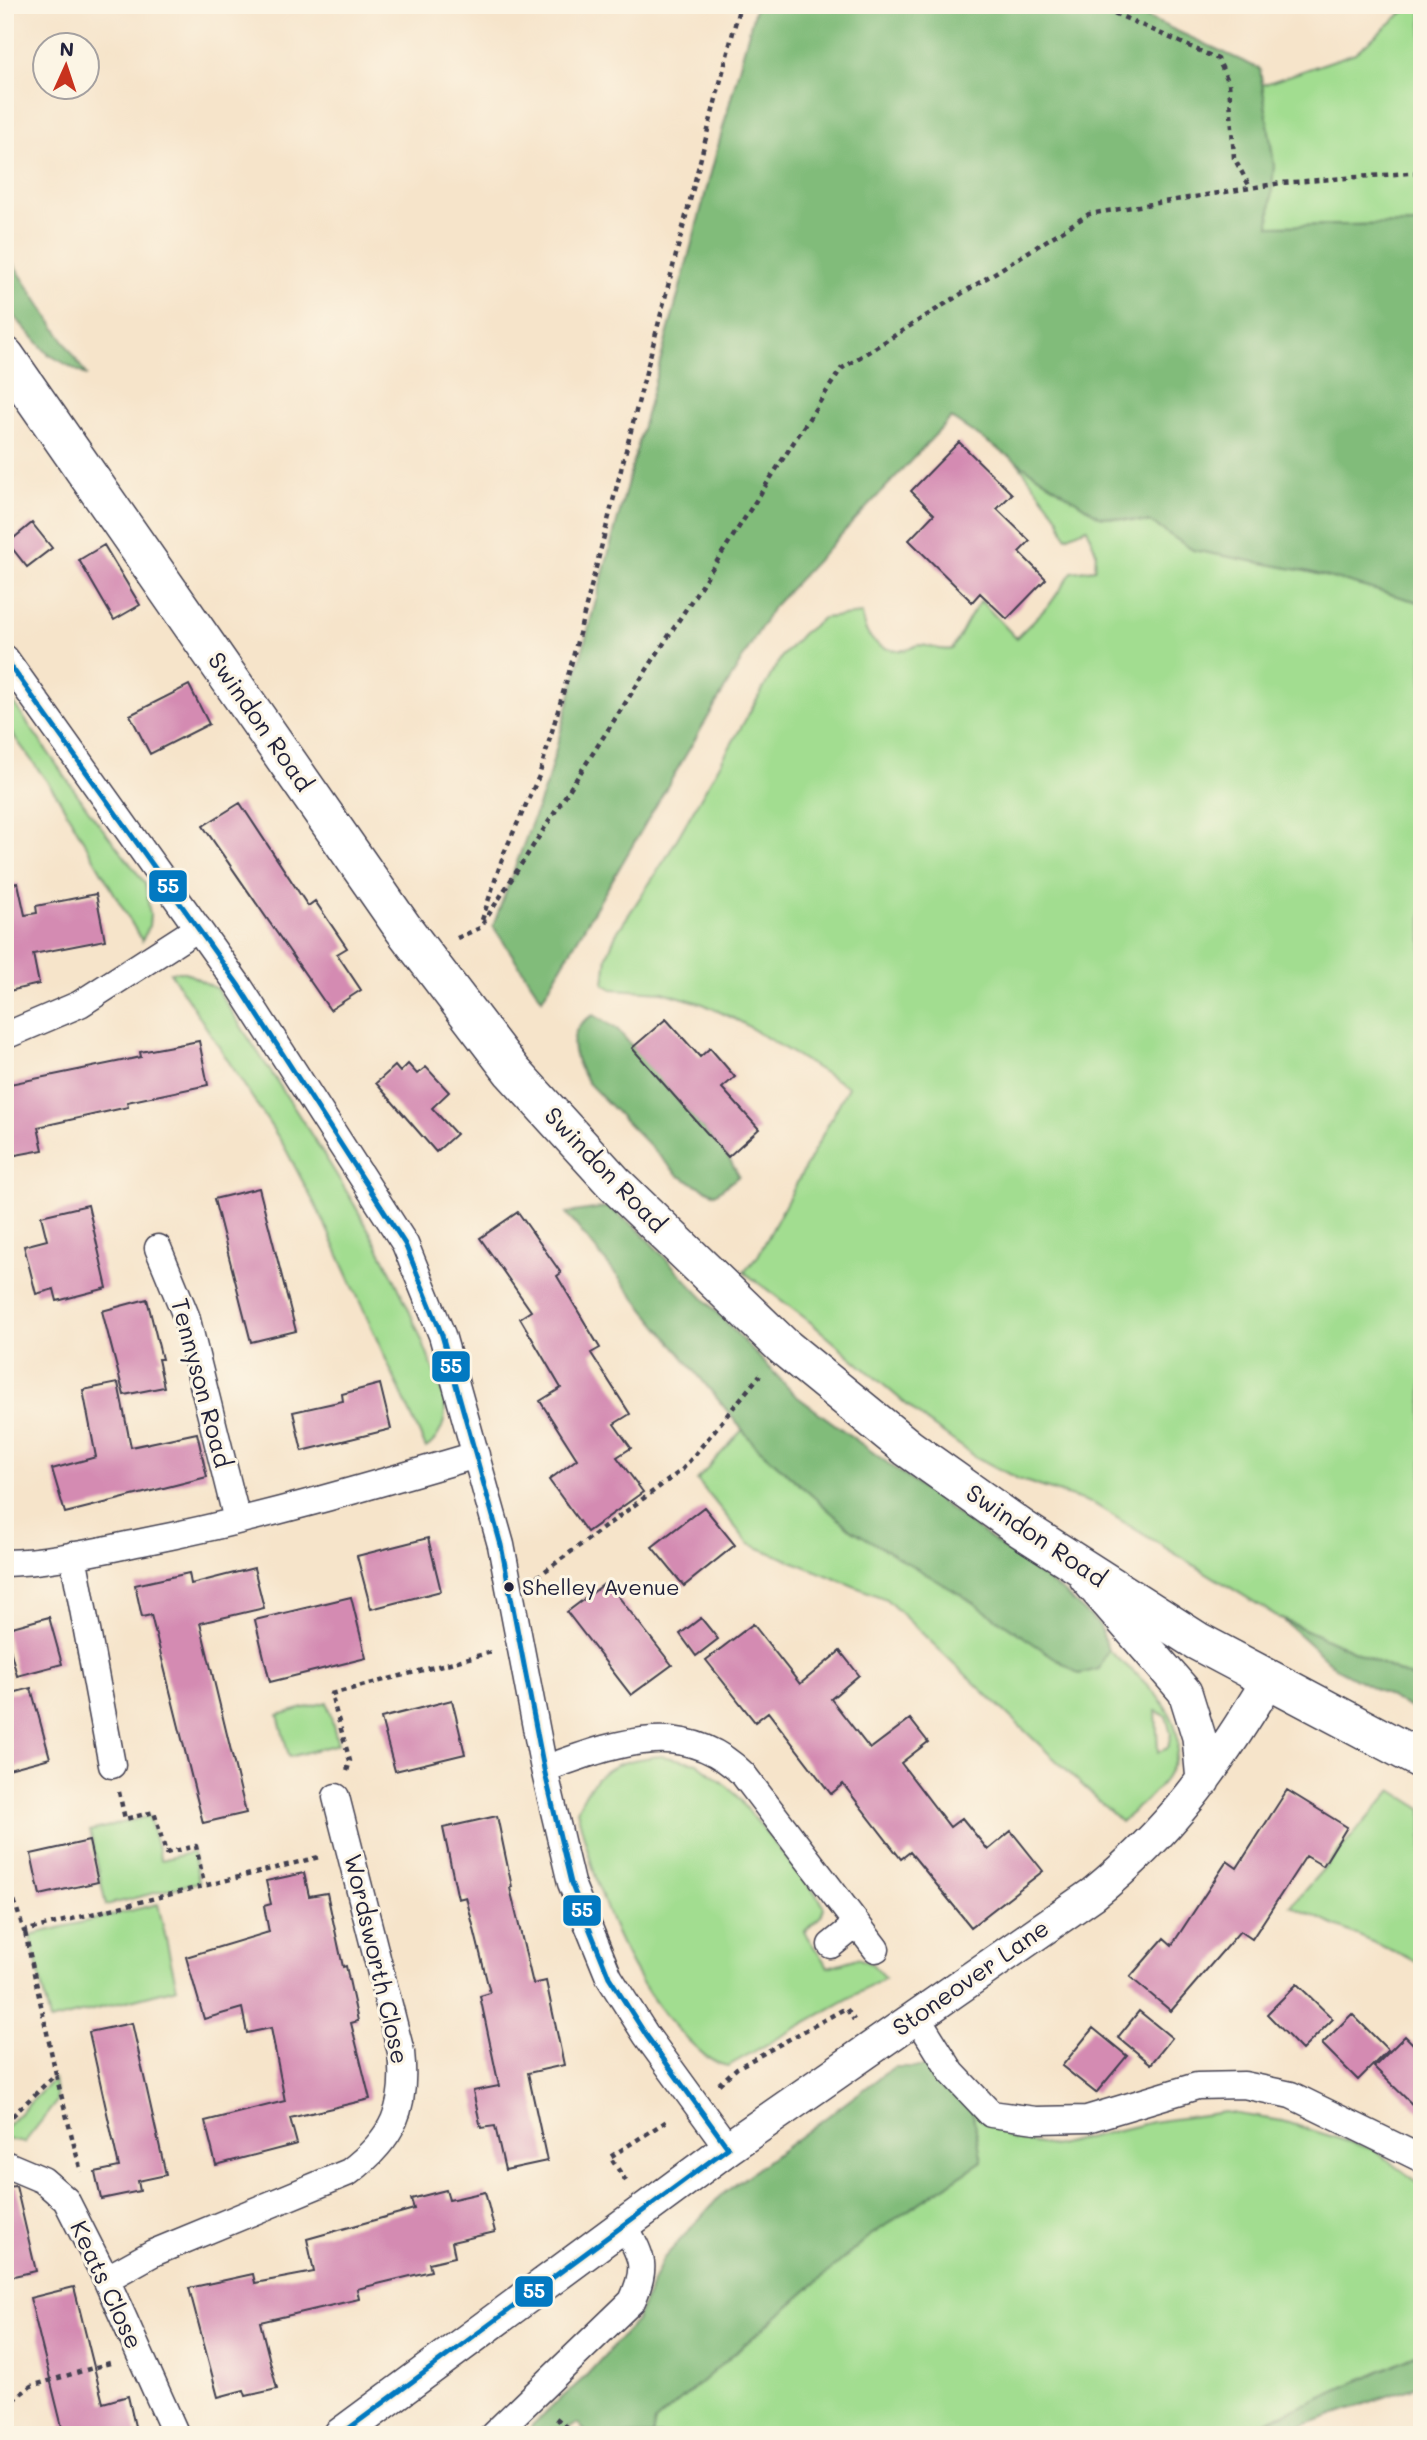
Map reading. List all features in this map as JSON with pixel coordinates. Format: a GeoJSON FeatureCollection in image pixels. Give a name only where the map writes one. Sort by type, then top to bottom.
{"type":"FeatureCollection","features":[{"type":"Feature","properties":{"kind":"main road","name":"Swindon Road"},"geometry":{"type":"LineString","coordinates":[[5,356],[395,917],[512,1071],[615,1184],[783,1346],[908,1448],[1070,1560],[1197,1641],[1268,1681],[1422,1760]]}},
{"type":"Feature","properties":{"kind":"street"},"geometry":{"type":"LineString","coordinates":[[5,658],[198,928],[302,1081],[405,1244],[442,1335],[501,1545],[544,1769],[571,1883],[609,1977],[646,2035],[728,2148]]}},
{"type":"Feature","properties":{"kind":"street"},"geometry":{"type":"LineString","coordinates":[[5,1036],[80,1004],[198,928]]}},
{"type":"Feature","properties":{"kind":"street","name":"Tennyson Road"},"geometry":{"type":"LineString","coordinates":[[158,1248],[186,1315],[237,1520]]}},
{"type":"Feature","properties":{"kind":"street"},"geometry":{"type":"LineString","coordinates":[[5,1563],[73,1555],[237,1520],[374,1486],[476,1455]]}},
{"type":"Feature","properties":{"kind":"street"},"geometry":{"type":"LineString","coordinates":[[73,1555],[112,1765]]}},
{"type":"Feature","properties":{"kind":"street"},"geometry":{"type":"LineString","coordinates":[[1070,1560],[1185,1692],[1199,1737],[1203,1781]]}},
{"type":"Feature","properties":{"kind":"street","name":"Stoneover Lane"},"geometry":{"type":"LineString","coordinates":[[340,2435],[728,2148],[1127,1867],[1156,1840],[1203,1781],[1268,1681]]}},
{"type":"Feature","properties":{"kind":"street"},"geometry":{"type":"LineString","coordinates":[[544,1769],[634,1740],[680,1741],[722,1755],[743,1774],[876,1949]]}},
{"type":"Feature","properties":{"kind":"street","name":"Wordsworth Close"},"geometry":{"type":"LineString","coordinates":[[106,2279],[153,2253],[349,2172],[373,2153],[389,2135],[404,2082],[401,2052],[336,1797]]}},
{"type":"Feature","properties":{"kind":"street"},"geometry":{"type":"LineString","coordinates":[[831,1945],[857,1924]]}},
{"type":"Feature","properties":{"kind":"street"},"geometry":{"type":"LineString","coordinates":[[917,2017],[952,2073],[992,2114],[1036,2120],[1087,2119],[1197,2085],[1244,2084],[1291,2095],[1422,2159]]}},
{"type":"Feature","properties":{"kind":"street","name":"Keats Close"},"geometry":{"type":"LineString","coordinates":[[5,2164],[43,2180],[66,2200],[106,2279],[176,2435]]}},
{"type":"Feature","properties":{"kind":"street"},"geometry":{"type":"LineString","coordinates":[[493,2435],[632,2301],[643,2276],[643,2264],[625,2226]]}},
{"type":"Feature","properties":{"kind":"path"},"geometry":{"type":"LineString","coordinates":[[740,5],[570,669],[539,776],[504,853],[480,928],[841,369],[1088,214],[1251,187],[1422,172]]}},
{"type":"Feature","properties":{"kind":"path"},"geometry":{"type":"LineString","coordinates":[[1096,5],[1218,59],[1229,83],[1234,158],[1251,187]]}},
{"type":"Feature","properties":{"kind":"path"},"geometry":{"type":"LineString","coordinates":[[511,1596],[682,1470],[783,1346]]}},
{"type":"Feature","properties":{"kind":"path"},"geometry":{"type":"LineString","coordinates":[[351,1761],[331,1694],[520,1645]]}},
{"type":"Feature","properties":{"kind":"path"},"geometry":{"type":"LineString","coordinates":[[112,1765],[125,1819],[154,1812],[166,1853],[196,1846],[204,1884]]}},
{"type":"Feature","properties":{"kind":"path"},"geometry":{"type":"LineString","coordinates":[[24,1931],[349,1850]]}},
{"type":"Feature","properties":{"kind":"path"},"geometry":{"type":"LineString","coordinates":[[5,1872],[24,1931],[85,2187],[74,2215]]}},
{"type":"Feature","properties":{"kind":"path"},"geometry":{"type":"LineString","coordinates":[[5,2123],[56,2074]]}},
{"type":"Feature","properties":{"kind":"path"},"geometry":{"type":"LineString","coordinates":[[5,2406],[31,2386],[138,2354]]}},
{"type":"Feature","properties":{"kind":"green space"},"geometry":{"type":"Polygon","coordinates":[[[756,5],[1120,5],[1260,69],[1274,165],[1269,226],[1422,224],[1422,603],[1310,572],[1193,550],[1152,523],[1099,516],[951,418],[773,607],[542,999],[493,926],[548,779],[756,5]]]}},
{"type":"Feature","properties":{"kind":"green space"},"geometry":{"type":"Polygon","coordinates":[[[1412,5],[1422,5],[1422,224],[1268,226],[1274,165],[1262,85],[1355,53],[1412,5]]]}},
{"type":"Feature","properties":{"kind":"green space"},"geometry":{"type":"Polygon","coordinates":[[[5,251],[87,376],[48,354],[5,306],[5,251]]]}},
{"type":"Feature","properties":{"kind":"green space"},"geometry":{"type":"Polygon","coordinates":[[[1017,462],[1099,516],[1152,523],[1193,550],[1310,572],[1422,603],[1422,1682],[1282,1619],[1094,1504],[1018,1479],[976,1457],[927,1422],[809,1321],[744,1272],[758,1256],[848,1087],[739,1021],[703,1004],[663,992],[612,989],[604,984],[607,956],[616,934],[666,858],[782,656],[802,634],[823,618],[862,614],[865,630],[880,646],[894,650],[905,650],[919,645],[952,649],[981,601],[1016,638],[1050,604],[1072,572],[1095,569],[1096,552],[1087,528],[1066,537],[1058,517],[1017,462]]]}},
{"type":"Feature","properties":{"kind":"green space"},"geometry":{"type":"Polygon","coordinates":[[[5,691],[92,815],[145,883],[150,915],[149,926],[142,941],[57,795],[5,724],[5,691]]]}},
{"type":"Feature","properties":{"kind":"green space"},"geometry":{"type":"Polygon","coordinates":[[[170,972],[185,972],[217,989],[332,1167],[384,1259],[408,1307],[444,1398],[445,1417],[442,1427],[434,1441],[426,1448],[323,1220],[284,1146],[170,972]]]}},
{"type":"Feature","properties":{"kind":"green space"},"geometry":{"type":"Polygon","coordinates":[[[594,1015],[618,1030],[728,1157],[739,1176],[715,1194],[679,1176],[588,1083],[578,1064],[573,1046],[577,1029],[594,1015]]]}},
{"type":"Feature","properties":{"kind":"green space"},"geometry":{"type":"Polygon","coordinates":[[[608,1207],[637,1228],[795,1395],[1063,1592],[1100,1626],[1108,1650],[1099,1669],[1079,1674],[963,1596],[849,1528],[755,1445],[566,1213],[608,1207]]]}},
{"type":"Feature","properties":{"kind":"green space"},"geometry":{"type":"Polygon","coordinates":[[[743,1429],[755,1445],[849,1528],[963,1596],[1079,1674],[1099,1669],[1108,1650],[1155,1693],[1167,1709],[1175,1727],[1178,1745],[1173,1765],[1156,1790],[1121,1822],[886,1599],[749,1544],[697,1480],[743,1429]],[[1156,1711],[1158,1752],[1168,1748],[1171,1734],[1166,1716],[1156,1711]]]}},
{"type":"Feature","properties":{"kind":"green space"},"geometry":{"type":"Polygon","coordinates":[[[1282,1619],[1422,1682],[1422,1714],[1337,1669],[1282,1619]]]}},
{"type":"Feature","properties":{"kind":"green space"},"geometry":{"type":"Polygon","coordinates":[[[327,1702],[338,1744],[289,1757],[278,1715],[327,1702]]]}},
{"type":"Feature","properties":{"kind":"green space"},"geometry":{"type":"Polygon","coordinates":[[[661,1756],[697,1763],[732,1790],[821,1901],[824,1908],[821,1916],[804,1932],[828,1967],[858,1958],[872,1964],[885,1978],[728,2066],[711,2060],[689,2041],[666,2017],[647,1991],[616,1934],[594,1873],[577,1810],[592,1784],[609,1769],[632,1760],[661,1756]]]}},
{"type":"Feature","properties":{"kind":"green space"},"geometry":{"type":"Polygon","coordinates":[[[1392,1790],[1422,1809],[1422,1964],[1291,1906],[1392,1790]]]}},
{"type":"Feature","properties":{"kind":"green space"},"geometry":{"type":"Polygon","coordinates":[[[149,1816],[161,1860],[193,1852],[199,1882],[106,1905],[90,1831],[149,1816]]]}},
{"type":"Feature","properties":{"kind":"green space"},"geometry":{"type":"Polygon","coordinates":[[[158,1904],[177,1988],[50,2021],[30,1935],[158,1904]]]}},
{"type":"Feature","properties":{"kind":"green space"},"geometry":{"type":"Polygon","coordinates":[[[894,2067],[929,2067],[972,2110],[982,2161],[871,2235],[655,2422],[652,2435],[590,2435],[577,2424],[554,2435],[529,2435],[532,2425],[584,2378],[636,2321],[663,2259],[720,2196],[894,2067]]]}},
{"type":"Feature","properties":{"kind":"green space"},"geometry":{"type":"Polygon","coordinates":[[[54,2079],[57,2101],[24,2143],[5,2139],[5,2128],[54,2079]]]}},
{"type":"Feature","properties":{"kind":"green space"},"geometry":{"type":"Polygon","coordinates":[[[972,2110],[1011,2139],[1053,2146],[1152,2122],[1225,2112],[1282,2121],[1375,2150],[1422,2186],[1422,2352],[1237,2435],[652,2435],[655,2422],[871,2235],[982,2161],[972,2110]]]}},
{"type":"Feature","properties":{"kind":"green space"},"geometry":{"type":"Polygon","coordinates":[[[1422,2352],[1422,2384],[1276,2435],[1237,2435],[1422,2352]]]}},
{"type":"Feature","properties":{"kind":"building"},"geometry":{"type":"Polygon","coordinates":[[[959,442],[1012,494],[997,509],[1030,541],[1019,552],[1046,579],[1007,619],[980,593],[972,602],[909,540],[934,514],[911,491],[959,442]]]}},
{"type":"Feature","properties":{"kind":"building"},"geometry":{"type":"Polygon","coordinates":[[[32,523],[52,548],[27,567],[8,543],[32,523]]]}},
{"type":"Feature","properties":{"kind":"building"},"geometry":{"type":"Polygon","coordinates":[[[104,545],[140,605],[114,620],[79,560],[104,545]]]}},
{"type":"Feature","properties":{"kind":"building"},"geometry":{"type":"Polygon","coordinates":[[[189,685],[209,724],[150,754],[130,715],[189,685]]]}},
{"type":"Feature","properties":{"kind":"building"},"geometry":{"type":"Polygon","coordinates":[[[240,803],[308,906],[315,901],[347,948],[337,954],[361,990],[330,1010],[203,826],[240,803]]]}},
{"type":"Feature","properties":{"kind":"building"},"geometry":{"type":"Polygon","coordinates":[[[18,883],[25,915],[37,913],[36,906],[96,894],[105,940],[33,954],[39,984],[5,992],[5,885],[18,883]]]}},
{"type":"Feature","properties":{"kind":"building"},"geometry":{"type":"Polygon","coordinates":[[[666,1019],[700,1057],[710,1048],[735,1077],[722,1088],[759,1129],[728,1157],[632,1048],[666,1019]]]}},
{"type":"Feature","properties":{"kind":"building"},"geometry":{"type":"Polygon","coordinates":[[[199,1041],[208,1085],[127,1102],[128,1107],[38,1127],[43,1150],[5,1157],[5,1085],[141,1057],[140,1052],[199,1041]]]}},
{"type":"Feature","properties":{"kind":"building"},"geometry":{"type":"Polygon","coordinates":[[[408,1064],[417,1074],[426,1067],[449,1092],[432,1108],[456,1134],[436,1152],[376,1083],[395,1066],[400,1072],[408,1064]]]}},
{"type":"Feature","properties":{"kind":"building"},"geometry":{"type":"Polygon","coordinates":[[[259,1188],[296,1331],[251,1342],[214,1199],[259,1188]]]}},
{"type":"Feature","properties":{"kind":"building"},"geometry":{"type":"Polygon","coordinates":[[[88,1205],[107,1288],[57,1301],[54,1289],[36,1294],[24,1246],[47,1240],[41,1216],[88,1205]]]}},
{"type":"Feature","properties":{"kind":"building"},"geometry":{"type":"Polygon","coordinates":[[[518,1212],[561,1273],[557,1276],[600,1348],[591,1353],[630,1414],[614,1424],[631,1448],[617,1457],[643,1492],[587,1532],[549,1480],[577,1459],[540,1401],[561,1388],[520,1318],[531,1311],[480,1238],[518,1212]]]}},
{"type":"Feature","properties":{"kind":"building"},"geometry":{"type":"Polygon","coordinates":[[[147,1299],[162,1359],[158,1359],[164,1387],[124,1395],[102,1311],[147,1299]]]}},
{"type":"Feature","properties":{"kind":"building"},"geometry":{"type":"Polygon","coordinates":[[[118,1383],[131,1447],[197,1433],[207,1477],[65,1513],[52,1469],[96,1457],[83,1390],[118,1383]]]}},
{"type":"Feature","properties":{"kind":"building"},"geometry":{"type":"Polygon","coordinates":[[[380,1384],[391,1429],[302,1451],[293,1412],[343,1401],[342,1394],[380,1384]]]}},
{"type":"Feature","properties":{"kind":"building"},"geometry":{"type":"Polygon","coordinates":[[[704,1507],[735,1545],[684,1586],[652,1547],[704,1507]]]}},
{"type":"Feature","properties":{"kind":"building"},"geometry":{"type":"Polygon","coordinates":[[[428,1538],[441,1591],[371,1609],[357,1556],[428,1538]]]}},
{"type":"Feature","properties":{"kind":"building"},"geometry":{"type":"Polygon","coordinates":[[[254,1568],[264,1608],[200,1623],[246,1813],[203,1823],[151,1615],[142,1617],[135,1585],[189,1573],[191,1584],[254,1568]]]}},
{"type":"Feature","properties":{"kind":"building"},"geometry":{"type":"Polygon","coordinates":[[[607,1582],[672,1665],[631,1695],[567,1612],[607,1582]]]}},
{"type":"Feature","properties":{"kind":"building"},"geometry":{"type":"Polygon","coordinates":[[[351,1597],[366,1658],[270,1682],[255,1620],[351,1597]]]}},
{"type":"Feature","properties":{"kind":"building"},"geometry":{"type":"Polygon","coordinates":[[[49,1617],[62,1664],[17,1676],[5,1629],[49,1617]]]}},
{"type":"Feature","properties":{"kind":"building"},"geometry":{"type":"Polygon","coordinates":[[[701,1618],[718,1639],[696,1656],[680,1634],[701,1618]]]}},
{"type":"Feature","properties":{"kind":"building"},"geometry":{"type":"Polygon","coordinates":[[[753,1624],[800,1684],[840,1651],[859,1675],[831,1699],[870,1749],[910,1719],[928,1742],[901,1763],[950,1827],[962,1818],[988,1850],[1011,1831],[1043,1871],[971,1927],[910,1852],[901,1859],[843,1784],[831,1794],[768,1712],[755,1722],[706,1660],[753,1624]]]}},
{"type":"Feature","properties":{"kind":"building"},"geometry":{"type":"Polygon","coordinates":[[[31,1688],[50,1758],[5,1770],[5,1695],[31,1688]]]}},
{"type":"Feature","properties":{"kind":"building"},"geometry":{"type":"Polygon","coordinates":[[[452,1700],[465,1754],[395,1771],[381,1718],[452,1700]]]}},
{"type":"Feature","properties":{"kind":"building"},"geometry":{"type":"Polygon","coordinates":[[[1287,1790],[1347,1827],[1323,1866],[1306,1856],[1252,1939],[1240,1931],[1171,2011],[1130,1977],[1164,1938],[1172,1945],[1227,1861],[1237,1868],[1287,1790]]]}},
{"type":"Feature","properties":{"kind":"building"},"geometry":{"type":"Polygon","coordinates":[[[497,1816],[512,1887],[510,1888],[533,1984],[546,1981],[564,2065],[528,2073],[547,2161],[505,2170],[495,2126],[481,2128],[473,2091],[499,2086],[480,1996],[490,1993],[466,1897],[458,1899],[443,1828],[497,1816]]]}},
{"type":"Feature","properties":{"kind":"building"},"geometry":{"type":"Polygon","coordinates":[[[89,1841],[98,1882],[40,1895],[31,1854],[89,1841]]]}},
{"type":"Feature","properties":{"kind":"building"},"geometry":{"type":"Polygon","coordinates":[[[304,1873],[309,1896],[327,1893],[358,2021],[351,2023],[370,2099],[290,2118],[297,2144],[216,2165],[205,2121],[285,2101],[271,2028],[247,2033],[242,2008],[204,2019],[186,1957],[269,1932],[264,1906],[271,1904],[266,1881],[304,1873]]]}},
{"type":"Feature","properties":{"kind":"building"},"geometry":{"type":"Polygon","coordinates":[[[1297,1984],[1333,2019],[1302,2050],[1267,2014],[1297,1984]]]}},
{"type":"Feature","properties":{"kind":"building"},"geometry":{"type":"Polygon","coordinates":[[[1139,2011],[1172,2038],[1151,2064],[1118,2037],[1139,2011]]]}},
{"type":"Feature","properties":{"kind":"building"},"geometry":{"type":"Polygon","coordinates":[[[1352,2014],[1388,2050],[1358,2080],[1322,2044],[1352,2014]]]}},
{"type":"Feature","properties":{"kind":"building"},"geometry":{"type":"Polygon","coordinates":[[[132,2023],[166,2175],[138,2181],[140,2191],[101,2199],[95,2172],[119,2167],[89,2032],[132,2023]]]}},
{"type":"Feature","properties":{"kind":"building"},"geometry":{"type":"Polygon","coordinates":[[[1093,2028],[1127,2056],[1096,2093],[1062,2066],[1093,2028]]]}},
{"type":"Feature","properties":{"kind":"building"},"geometry":{"type":"Polygon","coordinates":[[[1405,2036],[1422,2053],[1422,2114],[1374,2067],[1405,2036]]]}},
{"type":"Feature","properties":{"kind":"building"},"geometry":{"type":"Polygon","coordinates":[[[16,2186],[36,2271],[5,2278],[5,2187],[16,2186]]]}},
{"type":"Feature","properties":{"kind":"building"},"geometry":{"type":"Polygon","coordinates":[[[446,2190],[449,2200],[485,2192],[495,2232],[452,2242],[455,2257],[429,2263],[431,2271],[357,2289],[359,2299],[260,2322],[277,2389],[246,2396],[244,2390],[218,2397],[189,2288],[253,2274],[255,2283],[314,2272],[307,2239],[414,2209],[411,2199],[446,2190]]]}},
{"type":"Feature","properties":{"kind":"building"},"geometry":{"type":"Polygon","coordinates":[[[74,2287],[103,2403],[128,2396],[137,2435],[64,2435],[30,2298],[74,2287]]]}},
{"type":"Feature","properties":{"kind":"transit line","name":"55"},"geometry":{"type":"LineString","coordinates":[[5,658],[239,986],[405,1244],[442,1335],[501,1545],[544,1769],[571,1883],[609,1977],[646,2035],[728,2148]]}},
{"type":"Feature","properties":{"kind":"transit line","name":"55"},"geometry":{"type":"LineString","coordinates":[[340,2435],[728,2148]]}},
{"type":"Feature","properties":{"kind":"place","name":"Shelley Avenue"},"geometry":{"type":"Point","coordinates":[509,1587]}}]}
